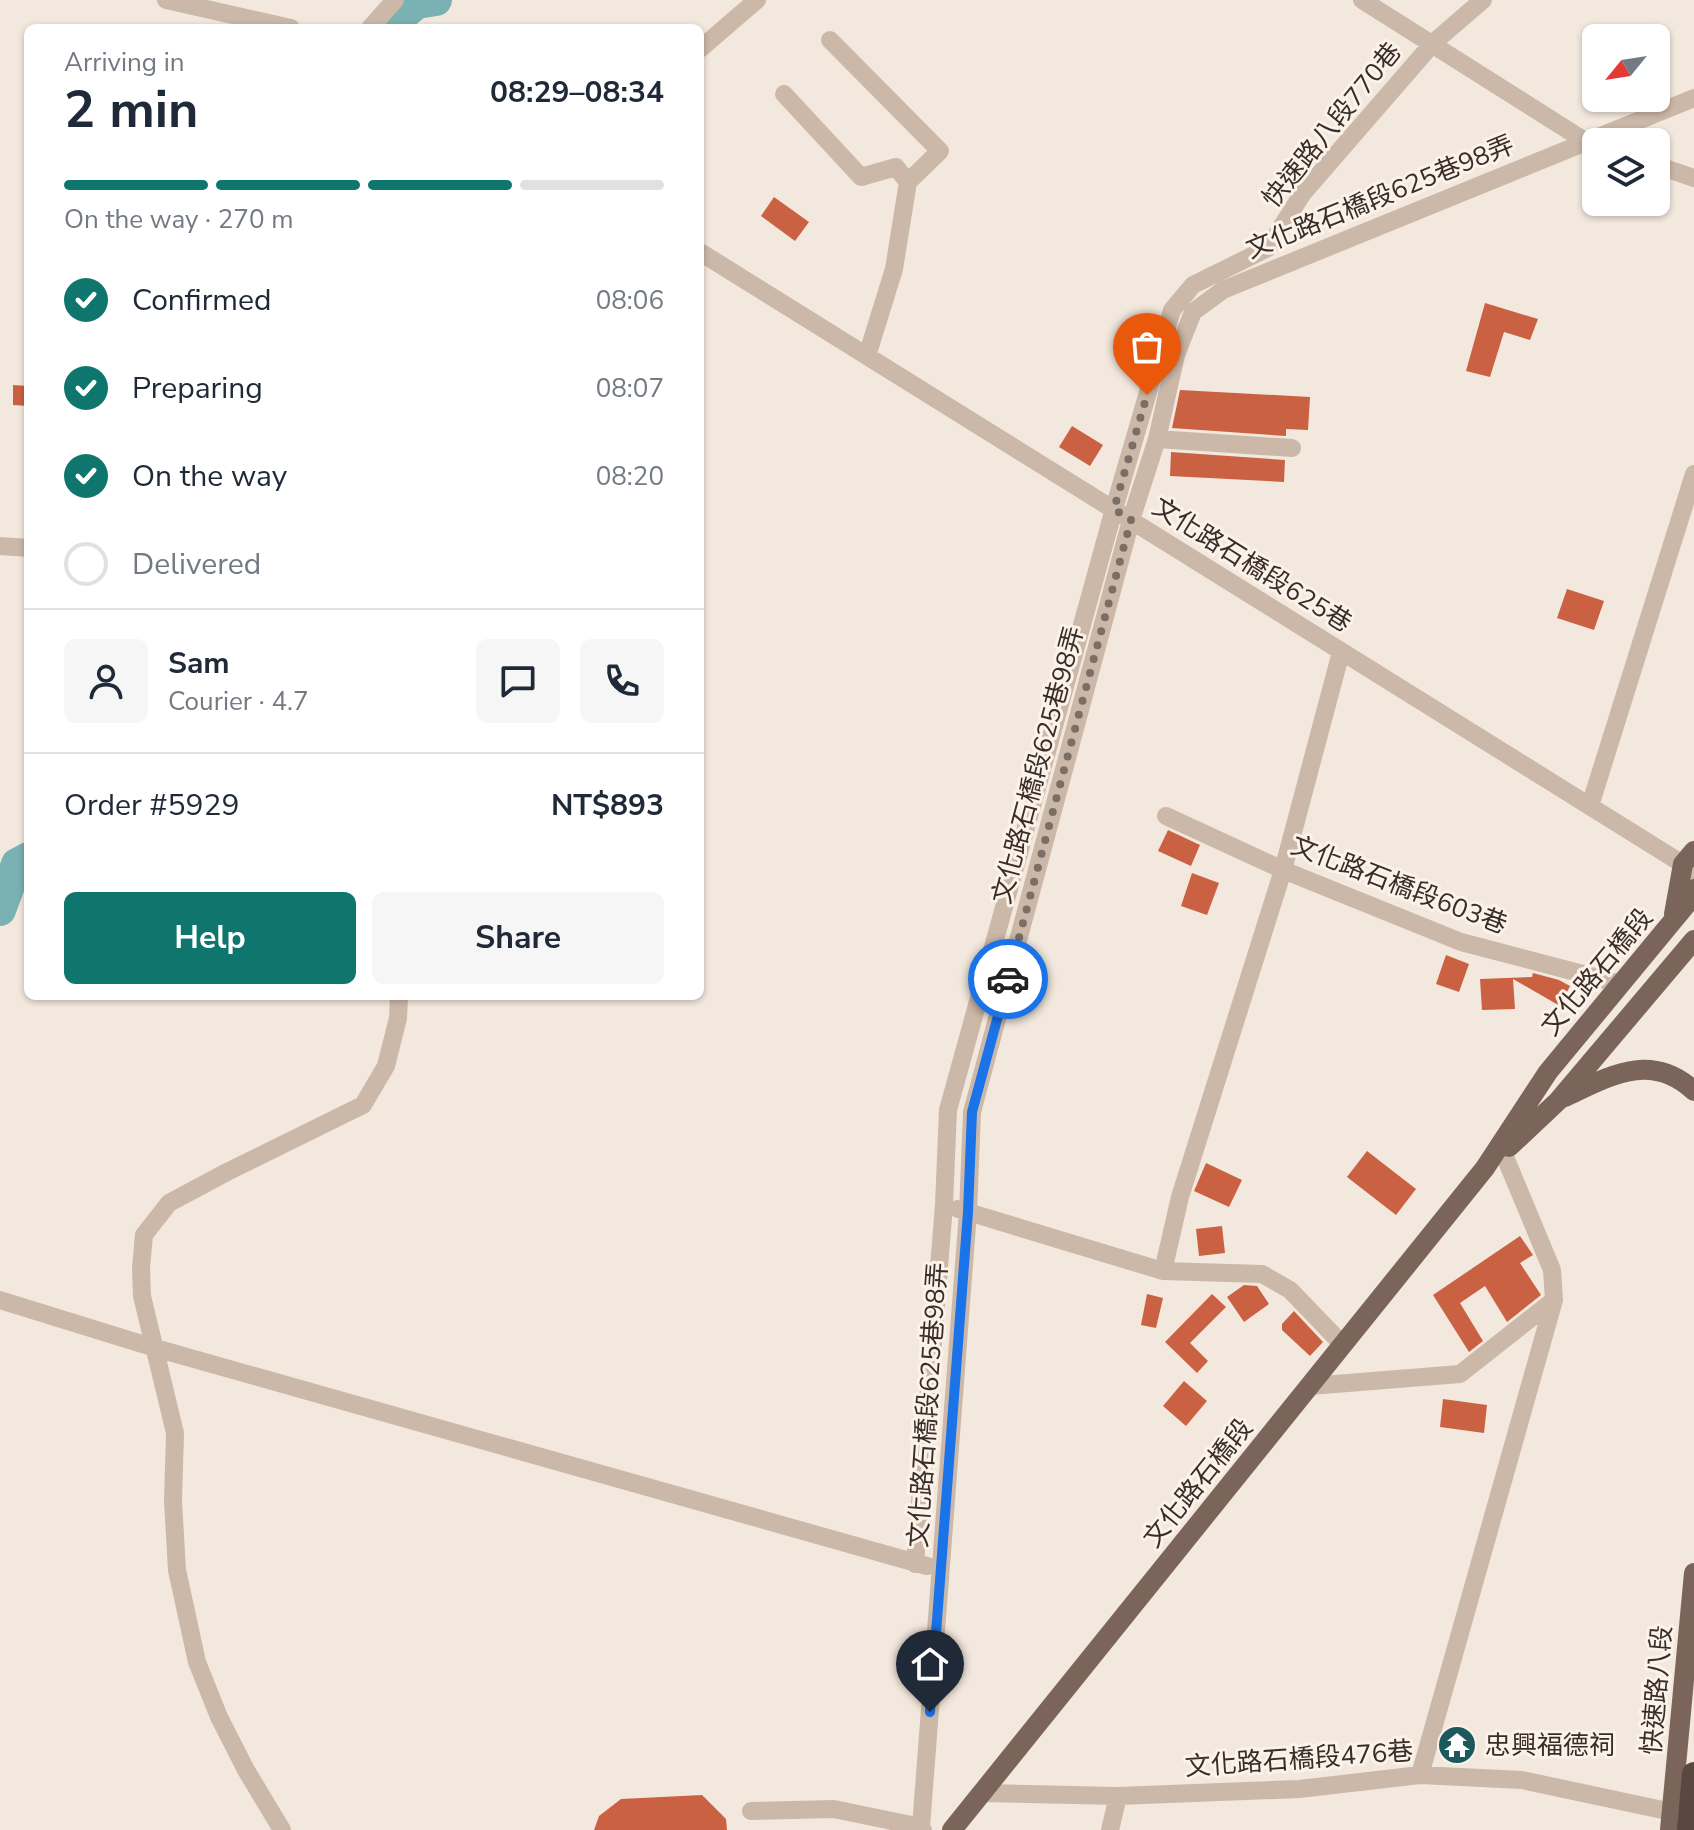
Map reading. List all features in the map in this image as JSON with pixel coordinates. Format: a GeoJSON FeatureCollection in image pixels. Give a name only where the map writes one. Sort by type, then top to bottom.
{"type":"FeatureCollection","features":[{"type":"Feature","properties":{"kind":"highway"},"geometry":{"type":"LineString","coordinates":[[1689,1830],[1694,1774]]}},
{"type":"Feature","properties":{"kind":"main road"},"geometry":{"type":"LineString","coordinates":[[1672,922],[1690,862]]}},
{"type":"Feature","properties":{"kind":"main road","name":"文化路石橋段"},"geometry":{"type":"LineString","coordinates":[[952,1830],[1485,1168],[1548,1072],[1686,905],[1694,889]]}},
{"type":"Feature","properties":{"kind":"main road","name":"文化路石橋段"},"geometry":{"type":"LineString","coordinates":[[1485,1168],[1558,1101],[1694,940]]}},
{"type":"Feature","properties":{"kind":"main road"},"geometry":{"type":"LineString","coordinates":[[1558,1101],[1614,1074],[1640,1068],[1680,1078],[1694,1091]]}},
{"type":"Feature","properties":{"kind":"main road","name":"快速路八段"},"geometry":{"type":"LineString","coordinates":[[1671,1821],[1694,1573]]}},
{"type":"Feature","properties":{"kind":"street"},"geometry":{"type":"LineString","coordinates":[[166,0],[273,24]]}},
{"type":"Feature","properties":{"kind":"street"},"geometry":{"type":"LineString","coordinates":[[374,24],[395,0]]}},
{"type":"Feature","properties":{"kind":"street"},"geometry":{"type":"LineString","coordinates":[[704,46],[757,0]]}},
{"type":"Feature","properties":{"kind":"street"},"geometry":{"type":"LineString","coordinates":[[1362,0],[1582,138]]}},
{"type":"Feature","properties":{"kind":"street","name":"快速路八段770巷"},"geometry":{"type":"LineString","coordinates":[[915,1564],[944,1205],[948,1110],[1172,310],[1193,285],[1268,248],[1303,193],[1433,43],[1483,0]]}},
{"type":"Feature","properties":{"kind":"street"},"geometry":{"type":"LineString","coordinates":[[830,40],[940,151],[908,182],[894,269],[867,356]]}},
{"type":"Feature","properties":{"kind":"street"},"geometry":{"type":"LineString","coordinates":[[784,94],[861,177],[896,167],[908,182]]}},
{"type":"Feature","properties":{"kind":"street","name":"文化路石橋段625巷98弄"},"geometry":{"type":"LineString","coordinates":[[1625,128],[1694,98]]}},
{"type":"Feature","properties":{"kind":"street","name":"文化路石橋段625巷98弄"},"geometry":{"type":"LineString","coordinates":[[922,1828],[968,1212],[972,1112],[1131,520],[1157,439],[1176,355],[1193,312],[1223,290],[1582,146]]}},
{"type":"Feature","properties":{"kind":"street"},"geometry":{"type":"LineString","coordinates":[[1670,170],[1694,178]]}},
{"type":"Feature","properties":{"kind":"street","name":"文化路石橋段625巷"},"geometry":{"type":"LineString","coordinates":[[704,254],[1590,806],[1690,862]]}},
{"type":"Feature","properties":{"kind":"street"},"geometry":{"type":"LineString","coordinates":[[1157,439],[1292,448]]}},
{"type":"Feature","properties":{"kind":"street"},"geometry":{"type":"LineString","coordinates":[[1590,806],[1694,474]]}},
{"type":"Feature","properties":{"kind":"street"},"geometry":{"type":"LineString","coordinates":[[0,546],[24,548]]}},
{"type":"Feature","properties":{"kind":"street"},"geometry":{"type":"LineString","coordinates":[[1163,1271],[1180,1197],[1283,870],[1341,652]]}},
{"type":"Feature","properties":{"kind":"street","name":"文化路石橋段603巷"},"geometry":{"type":"LineString","coordinates":[[1166,816],[1283,870],[1461,942],[1621,984]]}},
{"type":"Feature","properties":{"kind":"street"},"geometry":{"type":"LineString","coordinates":[[282,1830],[219,1717],[197,1662],[177,1570],[173,1501],[175,1433],[142,1296],[144,1235],[169,1203],[363,1105],[386,1066],[398,1018],[399,1000]]}},
{"type":"Feature","properties":{"kind":"street"},"geometry":{"type":"LineString","coordinates":[[1420,1775],[1554,1300],[1552,1270],[1503,1152]]}},
{"type":"Feature","properties":{"kind":"street"},"geometry":{"type":"LineString","coordinates":[[944,1205],[1163,1271],[1262,1274],[1290,1290],[1343,1345]]}},
{"type":"Feature","properties":{"kind":"street"},"geometry":{"type":"LineString","coordinates":[[0,1300],[155,1348],[941,1570]]}},
{"type":"Feature","properties":{"kind":"street"},"geometry":{"type":"LineString","coordinates":[[1310,1386],[1460,1374],[1554,1300]]}},
{"type":"Feature","properties":{"kind":"street","name":"文化路石橋段476巷"},"geometry":{"type":"LineString","coordinates":[[982,1793],[1118,1796],[1299,1789],[1420,1775],[1522,1780],[1671,1821],[1694,1817]]}},
{"type":"Feature","properties":{"kind":"street"},"geometry":{"type":"LineString","coordinates":[[1110,1830],[1118,1796]]}},
{"type":"Feature","properties":{"kind":"street"},"geometry":{"type":"LineString","coordinates":[[751,1811],[834,1809],[922,1828]]}},
{"type":"Feature","properties":{"kind":"building"},"geometry":{"type":"Polygon","coordinates":[[[774,197],[809,222],[795,241],[761,216],[774,197]]]}},
{"type":"Feature","properties":{"kind":"building"},"geometry":{"type":"Polygon","coordinates":[[[1485,303],[1538,319],[1530,340],[1504,332],[1490,377],[1466,371],[1485,303]]]}},
{"type":"Feature","properties":{"kind":"building"},"geometry":{"type":"Polygon","coordinates":[[[13,385],[24,386],[24,406],[13,405],[13,385]]]}},
{"type":"Feature","properties":{"kind":"building"},"geometry":{"type":"Polygon","coordinates":[[[1180,390],[1310,397],[1308,430],[1286,429],[1286,436],[1172,428],[1180,390]]]}},
{"type":"Feature","properties":{"kind":"building"},"geometry":{"type":"Polygon","coordinates":[[[1072,426],[1103,445],[1090,466],[1059,447],[1072,426]]]}},
{"type":"Feature","properties":{"kind":"building"},"geometry":{"type":"Polygon","coordinates":[[[1171,452],[1285,460],[1284,482],[1170,476],[1171,452]]]}},
{"type":"Feature","properties":{"kind":"building"},"geometry":{"type":"Polygon","coordinates":[[[1567,589],[1604,601],[1594,630],[1557,618],[1567,589]]]}},
{"type":"Feature","properties":{"kind":"building"},"geometry":{"type":"Polygon","coordinates":[[[1168,830],[1200,845],[1191,866],[1158,851],[1168,830]]]}},
{"type":"Feature","properties":{"kind":"building"},"geometry":{"type":"Polygon","coordinates":[[[1192,873],[1219,883],[1207,915],[1181,906],[1192,873]]]}},
{"type":"Feature","properties":{"kind":"building"},"geometry":{"type":"Polygon","coordinates":[[[1446,955],[1469,964],[1459,992],[1436,984],[1446,955]]]}},
{"type":"Feature","properties":{"kind":"building"},"geometry":{"type":"Polygon","coordinates":[[[1533,973],[1570,986],[1560,1006],[1513,979],[1515,1009],[1482,1010],[1480,979],[1532,977],[1533,973]]]}},
{"type":"Feature","properties":{"kind":"building"},"geometry":{"type":"Polygon","coordinates":[[[1367,1151],[1416,1189],[1396,1215],[1347,1177],[1367,1151]]]}},
{"type":"Feature","properties":{"kind":"building"},"geometry":{"type":"Polygon","coordinates":[[[1206,1163],[1242,1180],[1229,1207],[1194,1191],[1206,1163]]]}},
{"type":"Feature","properties":{"kind":"building"},"geometry":{"type":"Polygon","coordinates":[[[1222,1226],[1225,1253],[1199,1256],[1196,1229],[1222,1226]]]}},
{"type":"Feature","properties":{"kind":"building"},"geometry":{"type":"Polygon","coordinates":[[[1520,1236],[1533,1255],[1520,1263],[1541,1295],[1507,1322],[1485,1286],[1460,1303],[1483,1341],[1469,1352],[1433,1295],[1520,1236]]]}},
{"type":"Feature","properties":{"kind":"building"},"geometry":{"type":"Polygon","coordinates":[[[1244,1285],[1257,1286],[1269,1304],[1244,1322],[1227,1297],[1244,1285]]]}},
{"type":"Feature","properties":{"kind":"building"},"geometry":{"type":"Polygon","coordinates":[[[1147,1294],[1163,1298],[1156,1328],[1141,1325],[1147,1294]]]}},
{"type":"Feature","properties":{"kind":"building"},"geometry":{"type":"Polygon","coordinates":[[[1212,1294],[1226,1307],[1190,1343],[1208,1361],[1197,1373],[1165,1342],[1212,1294]]]}},
{"type":"Feature","properties":{"kind":"building"},"geometry":{"type":"Polygon","coordinates":[[[1294,1311],[1323,1342],[1310,1356],[1282,1330],[1282,1324],[1294,1311]]]}},
{"type":"Feature","properties":{"kind":"building"},"geometry":{"type":"Polygon","coordinates":[[[1184,1381],[1207,1401],[1186,1426],[1163,1406],[1184,1381]]]}},
{"type":"Feature","properties":{"kind":"building"},"geometry":{"type":"Polygon","coordinates":[[[1443,1399],[1487,1405],[1484,1433],[1440,1427],[1443,1399]]]}},
{"type":"Feature","properties":{"kind":"building"},"geometry":{"type":"Polygon","coordinates":[[[702,1795],[726,1819],[727,1830],[594,1830],[599,1816],[621,1799],[702,1795]]]}},
{"type":"Feature","properties":{"kind":"waterway"},"geometry":{"type":"LineString","coordinates":[[391,24],[417,3],[436,0]]}},
{"type":"Feature","properties":{"kind":"waterway"},"geometry":{"type":"LineString","coordinates":[[0,910],[17,864],[24,860]]}},
{"type":"Feature","properties":{"kind":"way so far"},"geometry":{"type":"LineString","coordinates":[[1008,979],[1131,520],[1114,509],[1147,395]]}},
{"type":"Feature","properties":{"kind":"place","name":"忠興福德祠"},"geometry":{"type":"Point","coordinates":[1457,1745]}},
{"type":"Feature","properties":{"kind":"route"},"geometry":{"type":"LineString","coordinates":[[930,1712],[968,1212],[972,1112],[1008,979]]}}]}
